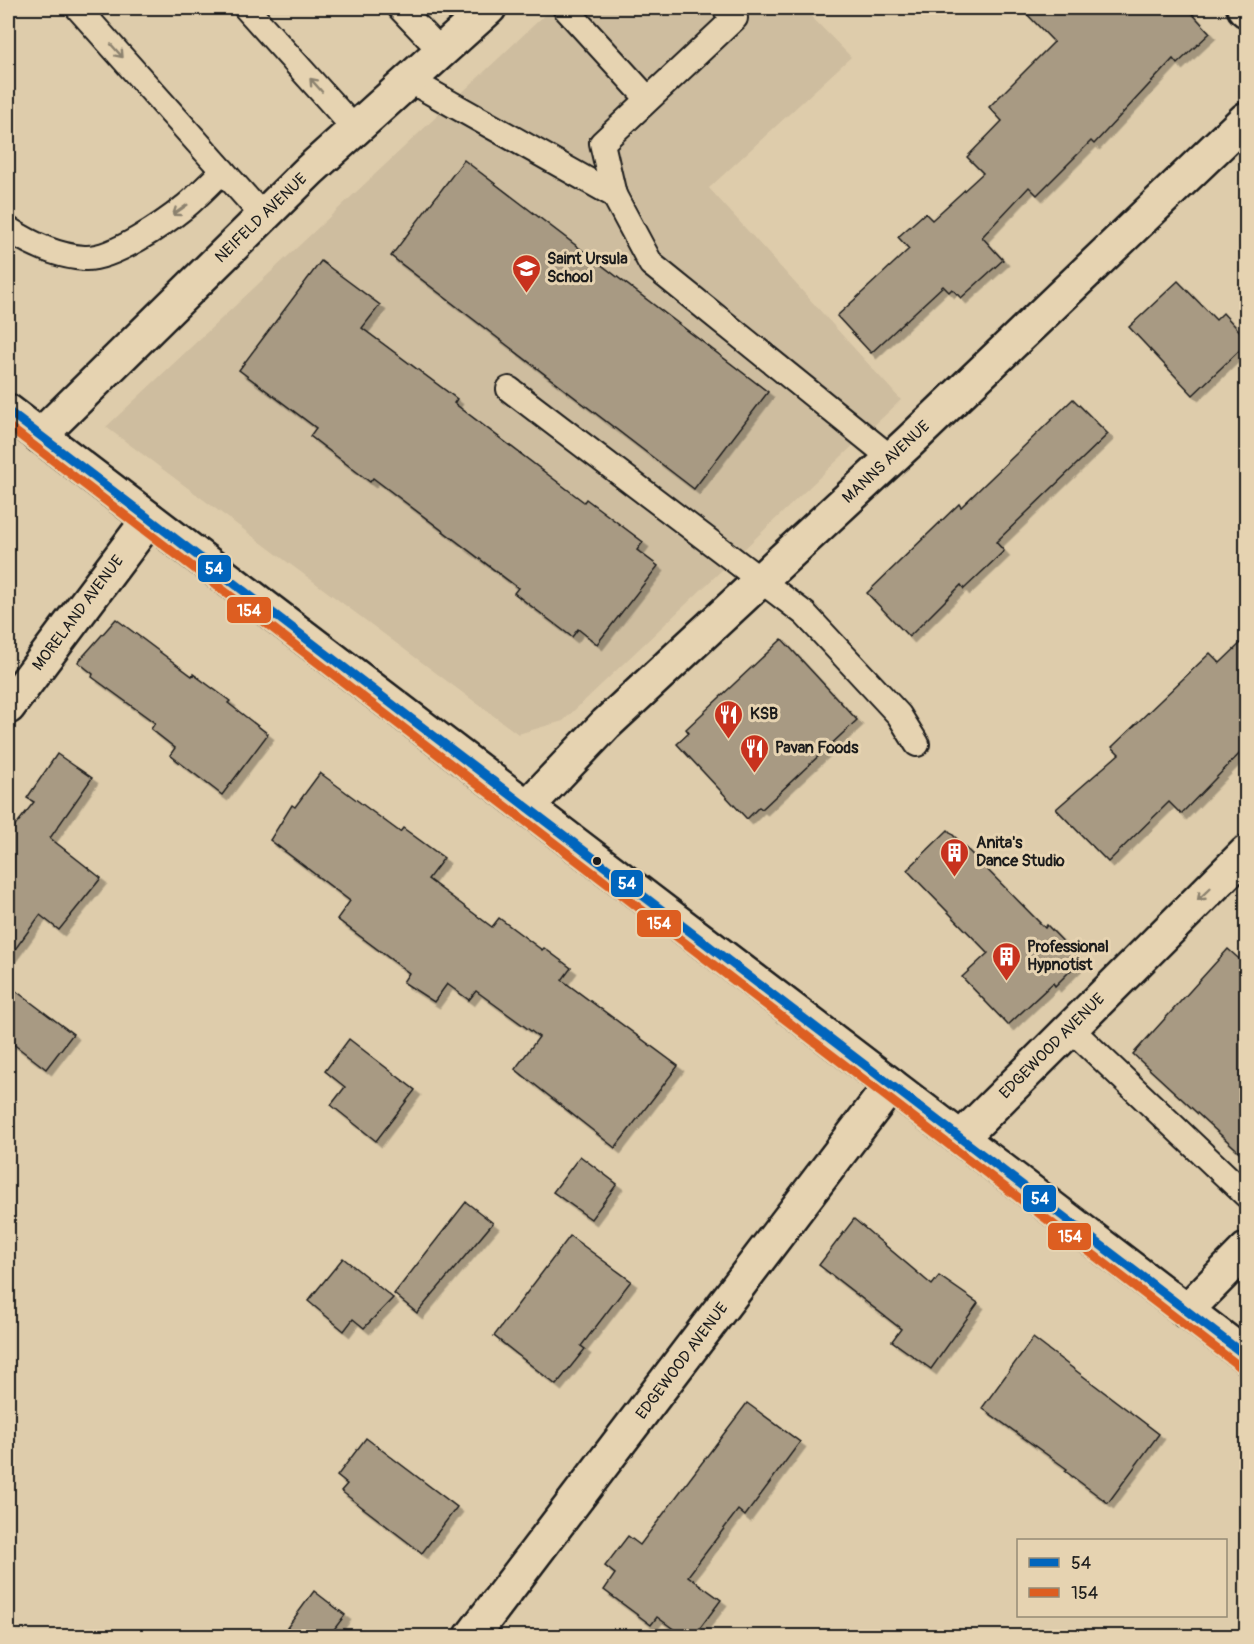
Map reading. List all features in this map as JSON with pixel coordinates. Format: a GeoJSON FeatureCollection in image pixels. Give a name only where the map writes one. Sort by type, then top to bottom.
{"type":"FeatureCollection","features":[{"type":"Feature","properties":{"kind":"street","name":"NEIFELD AVENUE"},"geometry":{"type":"LineString","coordinates":[[40,436],[263,216],[489,8]]}},
{"type":"Feature","properties":{"kind":"street","name":"MANNS AVENUE"},"geometry":{"type":"LineString","coordinates":[[527,807],[592,738],[760,578],[891,458],[1246,119]]}},
{"type":"Feature","properties":{"kind":"street"},"geometry":{"type":"LineString","coordinates":[[8,411],[1246,1356]]}},
{"type":"Feature","properties":{"kind":"street","name":"MORELAND AVENUE"},"geometry":{"type":"LineString","coordinates":[[8,707],[149,519]]}},
{"type":"Feature","properties":{"kind":"street","name":"EDGEWOOD AVENUE"},"geometry":{"type":"LineString","coordinates":[[961,1138],[1246,854]]}},
{"type":"Feature","properties":{"kind":"street","name":"EDGEWOOD AVENUE"},"geometry":{"type":"LineString","coordinates":[[472,1636],[891,1085]]}},
{"type":"Feature","properties":{"kind":"street"},"geometry":{"type":"LineString","coordinates":[[1186,1311],[1246,1250]]}},
{"type":"Feature","properties":{"kind":"lane"},"geometry":{"type":"LineString","coordinates":[[78,8],[263,216]]}},
{"type":"Feature","properties":{"kind":"lane"},"geometry":{"type":"LineString","coordinates":[[246,8],[355,129]]}},
{"type":"Feature","properties":{"kind":"lane"},"geometry":{"type":"LineString","coordinates":[[400,8],[441,51]]}},
{"type":"Feature","properties":{"kind":"lane"},"geometry":{"type":"LineString","coordinates":[[565,8],[648,99]]}},
{"type":"Feature","properties":{"kind":"lane"},"geometry":{"type":"LineString","coordinates":[[725,8],[735,18],[602,142],[614,195],[651,264],[891,458]]}},
{"type":"Feature","properties":{"kind":"lane"},"geometry":{"type":"LineString","coordinates":[[409,81],[614,195]]}},
{"type":"Feature","properties":{"kind":"lane"},"geometry":{"type":"LineString","coordinates":[[8,229],[29,243],[59,254],[87,258],[113,253],[186,206],[223,171]]}},
{"type":"Feature","properties":{"kind":"lane"},"geometry":{"type":"LineString","coordinates":[[509,389],[805,614],[899,715],[917,744]]}},
{"type":"Feature","properties":{"kind":"lane"},"geometry":{"type":"LineString","coordinates":[[1070,1028],[1246,1195]]}},
{"type":"Feature","properties":{"kind":"shaded area","name":"Saint Ursula School"},"geometry":{"type":"Polygon","coordinates":[[[552,8],[803,8],[851,57],[709,188],[901,400],[563,721],[518,734],[106,427],[552,8]]]}},
{"type":"Feature","properties":{"kind":"building"},"geometry":{"type":"Polygon","coordinates":[[[1021,8],[1187,8],[1210,33],[1177,64],[1173,59],[1094,144],[1091,141],[1037,195],[1029,187],[982,237],[1003,260],[961,298],[952,289],[949,292],[943,286],[871,353],[837,316],[909,249],[898,237],[925,213],[932,220],[983,173],[967,157],[1002,121],[989,107],[1054,42],[1021,8]]]}},
{"type":"Feature","properties":{"kind":"building"},"geometry":{"type":"Polygon","coordinates":[[[464,160],[768,392],[694,489],[391,256],[464,160]]]}},
{"type":"Feature","properties":{"kind":"building"},"geometry":{"type":"Polygon","coordinates":[[[321,261],[380,305],[362,328],[457,399],[454,403],[584,502],[586,499],[643,542],[637,550],[658,566],[597,644],[578,629],[572,637],[514,593],[518,588],[373,478],[370,482],[310,436],[316,428],[239,370],[321,261]]]}},
{"type":"Feature","properties":{"kind":"building"},"geometry":{"type":"Polygon","coordinates":[[[1178,281],[1216,320],[1223,313],[1246,338],[1246,344],[1193,395],[1129,327],[1178,281]]]}},
{"type":"Feature","properties":{"kind":"building"},"geometry":{"type":"Polygon","coordinates":[[[1073,399],[1108,434],[996,542],[1004,551],[964,589],[961,585],[909,637],[867,593],[959,504],[961,507],[1073,399]]]}},
{"type":"Feature","properties":{"kind":"building"},"geometry":{"type":"Polygon","coordinates":[[[116,619],[192,676],[193,674],[230,701],[228,703],[268,734],[222,795],[170,755],[175,748],[151,729],[155,723],[92,677],[93,674],[78,662],[116,619]]]}},
{"type":"Feature","properties":{"kind":"building"},"geometry":{"type":"Polygon","coordinates":[[[1246,638],[1246,747],[1181,814],[1169,802],[1108,862],[1056,809],[1119,754],[1112,747],[1210,653],[1220,663],[1246,638]]]}},
{"type":"Feature","properties":{"kind":"building"},"geometry":{"type":"Polygon","coordinates":[[[782,639],[857,720],[762,809],[759,807],[747,819],[677,744],[689,733],[686,729],[782,639]]]}},
{"type":"Feature","properties":{"kind":"building"},"geometry":{"type":"Polygon","coordinates":[[[57,754],[92,778],[50,838],[101,878],[59,930],[40,915],[8,959],[8,835],[34,802],[27,798],[57,754]]]}},
{"type":"Feature","properties":{"kind":"building"},"geometry":{"type":"Polygon","coordinates":[[[320,773],[400,832],[403,828],[444,858],[428,879],[492,927],[499,918],[571,968],[562,980],[678,1066],[615,1148],[515,1069],[539,1037],[476,991],[469,1000],[447,984],[434,1002],[403,982],[409,973],[337,919],[350,901],[270,840],[292,805],[295,807],[320,773]]]}},
{"type":"Feature","properties":{"kind":"building"},"geometry":{"type":"Polygon","coordinates":[[[948,830],[1045,928],[1047,925],[1081,960],[1055,986],[1053,983],[1008,1025],[962,977],[988,953],[907,870],[948,830]]]}},
{"type":"Feature","properties":{"kind":"building"},"geometry":{"type":"Polygon","coordinates":[[[1228,949],[1246,965],[1246,1158],[1133,1054],[1228,949]]]}},
{"type":"Feature","properties":{"kind":"building"},"geometry":{"type":"Polygon","coordinates":[[[8,985],[73,1034],[46,1069],[8,1040],[8,985]]]}},
{"type":"Feature","properties":{"kind":"building"},"geometry":{"type":"Polygon","coordinates":[[[349,1039],[415,1090],[376,1141],[331,1105],[345,1087],[325,1071],[349,1039]]]}},
{"type":"Feature","properties":{"kind":"building"},"geometry":{"type":"Polygon","coordinates":[[[580,1156],[617,1184],[591,1219],[553,1192],[580,1156]]]}},
{"type":"Feature","properties":{"kind":"building"},"geometry":{"type":"Polygon","coordinates":[[[466,1202],[493,1223],[417,1313],[394,1294],[466,1202]]]}},
{"type":"Feature","properties":{"kind":"building"},"geometry":{"type":"Polygon","coordinates":[[[854,1219],[932,1285],[939,1276],[978,1303],[931,1369],[892,1341],[901,1329],[819,1265],[854,1219]]]}},
{"type":"Feature","properties":{"kind":"building"},"geometry":{"type":"Polygon","coordinates":[[[570,1236],[631,1281],[581,1346],[585,1349],[556,1385],[494,1336],[570,1236]]]}},
{"type":"Feature","properties":{"kind":"building"},"geometry":{"type":"Polygon","coordinates":[[[343,1258],[393,1298],[364,1328],[353,1319],[344,1331],[308,1301],[343,1258]]]}},
{"type":"Feature","properties":{"kind":"building"},"geometry":{"type":"Polygon","coordinates":[[[1033,1338],[1159,1434],[1108,1503],[1065,1471],[1067,1469],[982,1408],[1033,1338]]]}},
{"type":"Feature","properties":{"kind":"building"},"geometry":{"type":"Polygon","coordinates":[[[747,1403],[800,1442],[745,1516],[738,1510],[688,1576],[721,1600],[694,1636],[683,1636],[657,1617],[651,1625],[604,1590],[615,1574],[605,1566],[628,1536],[640,1545],[747,1403]]]}},
{"type":"Feature","properties":{"kind":"building"},"geometry":{"type":"Polygon","coordinates":[[[366,1438],[457,1507],[422,1553],[341,1491],[347,1484],[337,1476],[366,1438]]]}},
{"type":"Feature","properties":{"kind":"building"},"geometry":{"type":"Polygon","coordinates":[[[314,1591],[345,1615],[329,1636],[281,1636],[314,1591]]]}},
{"type":"Feature","properties":{"kind":"transit line","name":"54"},"geometry":{"type":"LineString","coordinates":[[8,411],[1246,1356]]}},
{"type":"Feature","properties":{"kind":"transit line","name":"154"},"geometry":{"type":"LineString","coordinates":[[8,426],[1239,1366]]}},
{"type":"Feature","properties":{"kind":"place","name":"Saint Ursula School"},"geometry":{"type":"Point","coordinates":[526,294]}},
{"type":"Feature","properties":{"kind":"place","name":"KSB"},"geometry":{"type":"Point","coordinates":[729,740]}},
{"type":"Feature","properties":{"kind":"place","name":"Pavan Foods"},"geometry":{"type":"Point","coordinates":[754,774]}},
{"type":"Feature","properties":{"kind":"place","name":"Anita's Dance Studio"},"geometry":{"type":"Point","coordinates":[955,878]}},
{"type":"Feature","properties":{"kind":"place","name":"Professional Hypnotist"},"geometry":{"type":"Point","coordinates":[1006,982]}}]}
